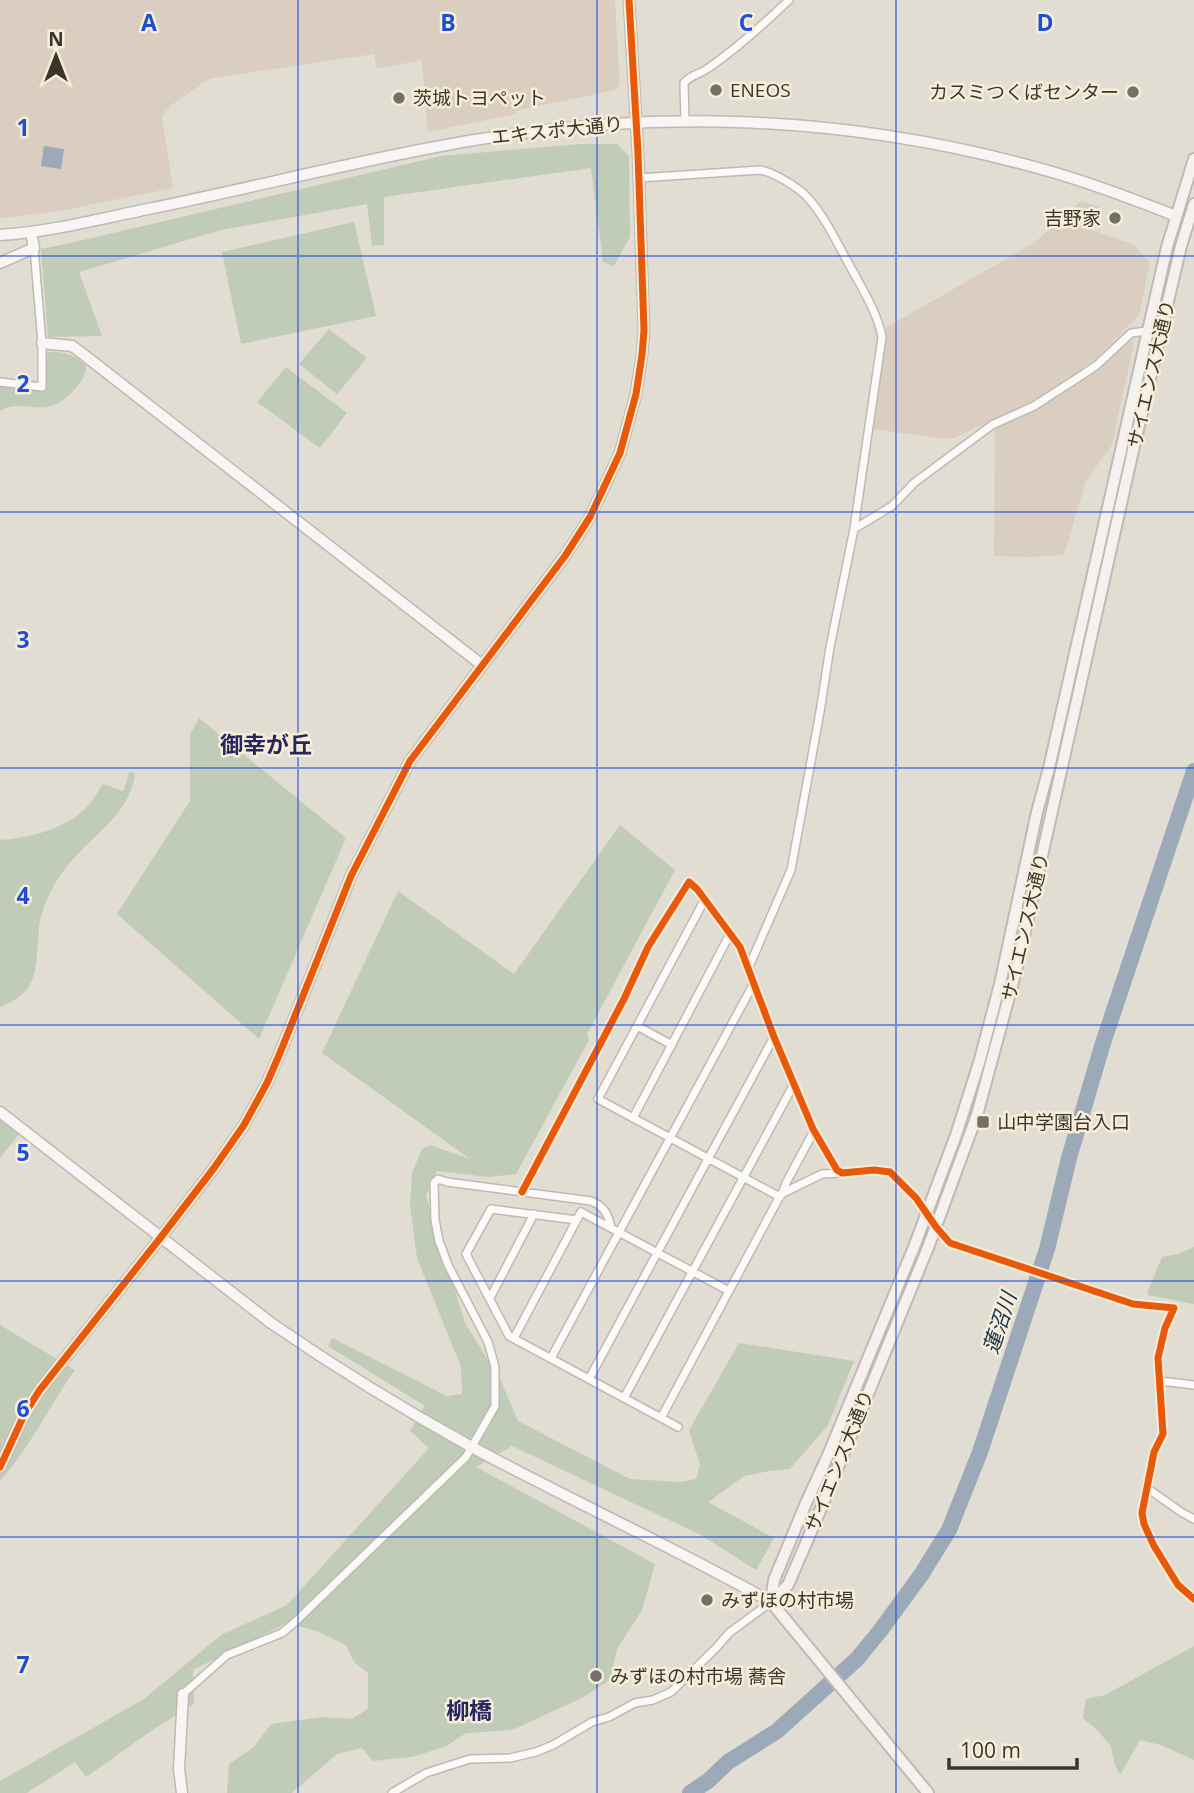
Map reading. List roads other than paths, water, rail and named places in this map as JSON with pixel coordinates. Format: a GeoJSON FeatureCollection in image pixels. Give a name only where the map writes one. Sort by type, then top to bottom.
{"type":"FeatureCollection","features":[{"type":"Feature","properties":{"kind":"main road","name":"サイエンス大通り"},"geometry":{"type":"LineString","coordinates":[[771,1602],[774,1580],[928,1214],[979,1063],[1000,984],[1148,331],[1176,216],[1194,159]]}},
{"type":"Feature","properties":{"kind":"main road","name":"サイエンス大通り"},"geometry":{"type":"LineString","coordinates":[[771,1602],[791,1579],[936,1227],[977,1115],[1017,967],[1103,580],[1194,204]]}},
{"type":"Feature","properties":{"kind":"main road","name":"エキスポ大通り"},"geometry":{"type":"LineString","coordinates":[[1176,216],[1191,222]]}},
{"type":"Feature","properties":{"kind":"main road"},"geometry":{"type":"LineString","coordinates":[[771,1602],[928,1793]]}},
{"type":"Feature","properties":{"kind":"street"},"geometry":{"type":"LineString","coordinates":[[0,1467],[24,1415],[39,1391],[161,1237],[244,1125],[281,1053],[351,876],[410,761],[565,556],[590,517],[620,453],[636,394],[644,330],[629,0]]}},
{"type":"Feature","properties":{"kind":"street"},"geometry":{"type":"LineString","coordinates":[[685,120],[684,83],[705,70],[789,0]]}},
{"type":"Feature","properties":{"kind":"street","name":"エキスポ大通り"},"geometry":{"type":"LineString","coordinates":[[0,234],[31,232],[94,220],[425,149],[534,130],[685,120],[786,124],[918,140],[1047,170],[1176,216]]}},
{"type":"Feature","properties":{"kind":"street"},"geometry":{"type":"LineString","coordinates":[[639,178],[766,171],[795,187],[807,197],[832,232],[878,320],[882,337],[854,529],[830,647],[791,870],[748,969]]}},
{"type":"Feature","properties":{"kind":"street"},"geometry":{"type":"LineString","coordinates":[[0,382],[42,387],[41,343],[31,232]]}},
{"type":"Feature","properties":{"kind":"street"},"geometry":{"type":"LineString","coordinates":[[0,263],[34,248]]}},
{"type":"Feature","properties":{"kind":"street"},"geometry":{"type":"LineString","coordinates":[[854,529],[892,506],[914,483],[992,425],[1034,406],[1097,365],[1131,333],[1148,331],[1161,335]]}},
{"type":"Feature","properties":{"kind":"street"},"geometry":{"type":"LineString","coordinates":[[41,343],[72,346],[79,351],[482,665]]}},
{"type":"Feature","properties":{"kind":"street"},"geometry":{"type":"LineString","coordinates":[[522,1192],[624,999],[648,947],[689,883],[705,899],[740,947],[814,1131],[837,1170],[842,1173]]}},
{"type":"Feature","properties":{"kind":"street"},"geometry":{"type":"LineString","coordinates":[[705,899],[597,1099],[781,1196]]}},
{"type":"Feature","properties":{"kind":"street"},"geometry":{"type":"LineString","coordinates":[[633,1118],[730,934]]}},
{"type":"Feature","properties":{"kind":"street"},"geometry":{"type":"LineString","coordinates":[[551,1358],[754,983]]}},
{"type":"Feature","properties":{"kind":"street"},"geometry":{"type":"LineString","coordinates":[[637,1026],[671,1045]]}},
{"type":"Feature","properties":{"kind":"street"},"geometry":{"type":"LineString","coordinates":[[589,1379],[774,1037]]}},
{"type":"Feature","properties":{"kind":"street"},"geometry":{"type":"LineString","coordinates":[[624,1398],[794,1084]]}},
{"type":"Feature","properties":{"kind":"street"},"geometry":{"type":"LineString","coordinates":[[0,1112],[271,1323],[313,1352],[411,1413],[472,1447],[771,1602],[729,1633],[671,1692],[653,1700],[635,1703],[609,1717],[592,1722],[536,1752],[510,1758],[470,1759],[426,1773],[406,1790],[391,1793]]}},
{"type":"Feature","properties":{"kind":"street"},"geometry":{"type":"LineString","coordinates":[[661,1418],[814,1131]]}},
{"type":"Feature","properties":{"kind":"street"},"geometry":{"type":"LineString","coordinates":[[781,1196],[822,1174],[874,1170],[890,1172],[916,1198],[950,1243],[1133,1304],[1174,1308],[1165,1328],[1158,1358],[1163,1434],[1154,1452],[1142,1513],[1154,1546],[1178,1585],[1194,1599]]}},
{"type":"Feature","properties":{"kind":"street"},"geometry":{"type":"LineString","coordinates":[[182,1793],[179,1769],[183,1694],[227,1655],[282,1633],[288,1628],[466,1457],[495,1406],[495,1367],[488,1342],[447,1265],[439,1241],[435,1220],[434,1183],[438,1179],[591,1201],[604,1208],[611,1227]]}},
{"type":"Feature","properties":{"kind":"street"},"geometry":{"type":"LineString","coordinates":[[577,1220],[491,1209],[466,1254],[509,1336],[678,1427]]}},
{"type":"Feature","properties":{"kind":"street"},"geometry":{"type":"LineString","coordinates":[[514,1338],[581,1212],[729,1290]]}},
{"type":"Feature","properties":{"kind":"street"},"geometry":{"type":"LineString","coordinates":[[490,1298],[534,1214]]}},
{"type":"Feature","properties":{"kind":"street"},"geometry":{"type":"LineString","coordinates":[[1160,1381],[1194,1385]]}},
{"type":"Feature","properties":{"kind":"street"},"geometry":{"type":"LineString","coordinates":[[1147,1488],[1194,1518]]}},
{"type":"Feature","properties":{"kind":"water"},"geometry":{"type":"Polygon","coordinates":[[[44,146],[64,149],[61,169],[41,166],[44,146]]]}},
{"type":"Feature","properties":{"kind":"waterway","name":"蓮沼川"},"geometry":{"type":"LineString","coordinates":[[690,1793],[728,1762],[777,1731],[857,1659],[921,1575],[949,1530],[980,1452],[1047,1249],[1069,1158],[1103,1043],[1194,771]]}},
{"type":"Feature","properties":{"kind":"place","name":"ENEOS"},"geometry":{"type":"Point","coordinates":[716,90]}},
{"type":"Feature","properties":{"kind":"place","name":"カスミつくばセンター"},"geometry":{"type":"Point","coordinates":[1133,92]}},
{"type":"Feature","properties":{"kind":"place","name":"茨城トヨペット"},"geometry":{"type":"Point","coordinates":[399,98]}},
{"type":"Feature","properties":{"kind":"place","name":"吉野家"},"geometry":{"type":"Point","coordinates":[1115,218]}},
{"type":"Feature","properties":{"kind":"place","name":"山中学園台入口"},"geometry":{"type":"Point","coordinates":[983,1122]}},
{"type":"Feature","properties":{"kind":"place","name":"みずほの村市場"},"geometry":{"type":"Point","coordinates":[707,1600]}},
{"type":"Feature","properties":{"kind":"place","name":"みずほの村市場 蕎舎"},"geometry":{"type":"Point","coordinates":[596,1676]}},
{"type":"Feature","properties":{"kind":"district","name":"御幸が丘"},"geometry":{"type":"Point","coordinates":[266,745]}},
{"type":"Feature","properties":{"kind":"district","name":"柳橋"},"geometry":{"type":"Point","coordinates":[469,1711]}}]}
